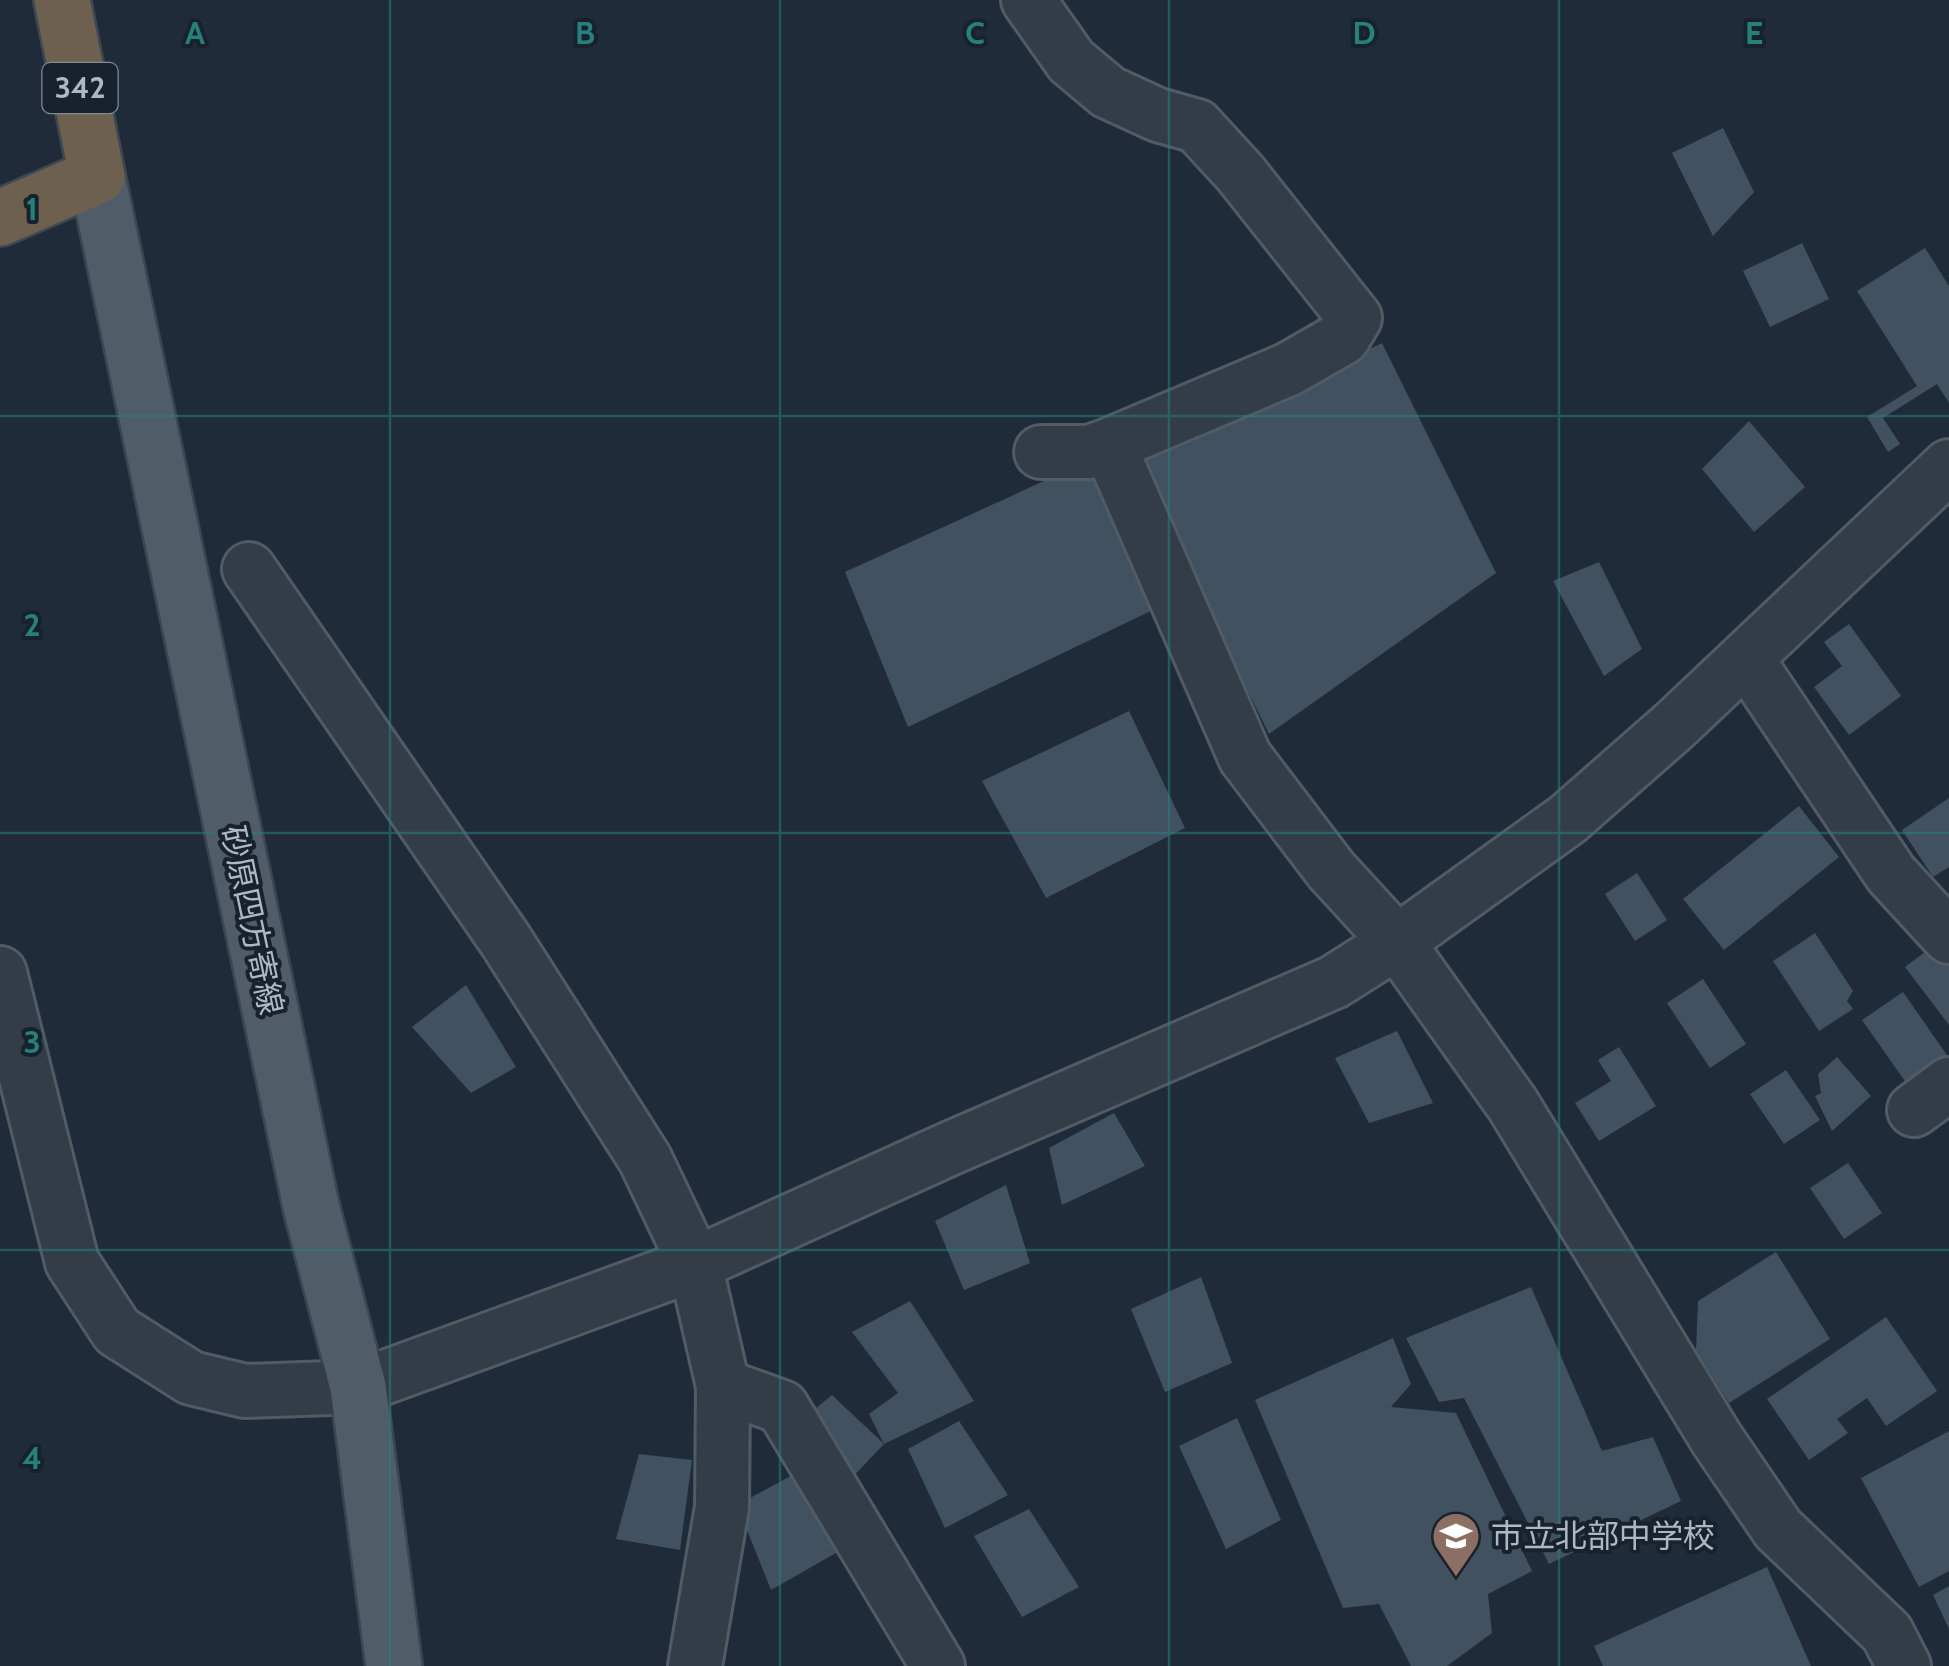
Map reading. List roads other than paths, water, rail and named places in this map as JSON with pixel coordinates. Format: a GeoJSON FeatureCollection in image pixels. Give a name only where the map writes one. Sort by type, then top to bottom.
{"type":"FeatureCollection","features":[{"type":"Feature","properties":{"kind":"highway","name":"342"},"geometry":{"type":"LineString","coordinates":[[62,0],[98,176]]}},
{"type":"Feature","properties":{"kind":"highway"},"geometry":{"type":"LineString","coordinates":[[0,218],[98,176]]}},
{"type":"Feature","properties":{"kind":"main road","name":"砂原四方寄線"},"geometry":{"type":"LineString","coordinates":[[98,176],[311,1206],[358,1387],[394,1666]]}},
{"type":"Feature","properties":{"kind":"street"},"geometry":{"type":"LineString","coordinates":[[1028,0],[1071,61],[1108,92],[1158,115],[1197,126],[1241,174],[1355,318],[1343,338],[1289,369],[1110,446],[1089,452],[1041,452]]}},
{"type":"Feature","properties":{"kind":"street"},"geometry":{"type":"LineString","coordinates":[[1110,446],[1245,757],[1332,870],[1397,942],[1514,1105],[1716,1438],[1778,1529],[1887,1633],[1904,1666]]}},
{"type":"Feature","properties":{"kind":"street"},"geometry":{"type":"LineString","coordinates":[[0,973],[72,1262],[117,1331],[191,1378],[245,1391],[358,1387],[695,1264],[1334,982],[1397,942],[1568,819],[1949,466]]}},
{"type":"Feature","properties":{"kind":"street"},"geometry":{"type":"LineString","coordinates":[[249,570],[506,940],[645,1158],[695,1264],[723,1386],[722,1506],[695,1666]]}},
{"type":"Feature","properties":{"kind":"street"},"geometry":{"type":"LineString","coordinates":[[1746,658],[1892,874],[1949,937]]}},
{"type":"Feature","properties":{"kind":"street"},"geometry":{"type":"LineString","coordinates":[[723,1386],[782,1407],[938,1666]]}},
{"type":"Feature","properties":{"kind":"place","name":"市立北部中学校"},"geometry":{"type":"Point","coordinates":[1456,1578]}}]}
